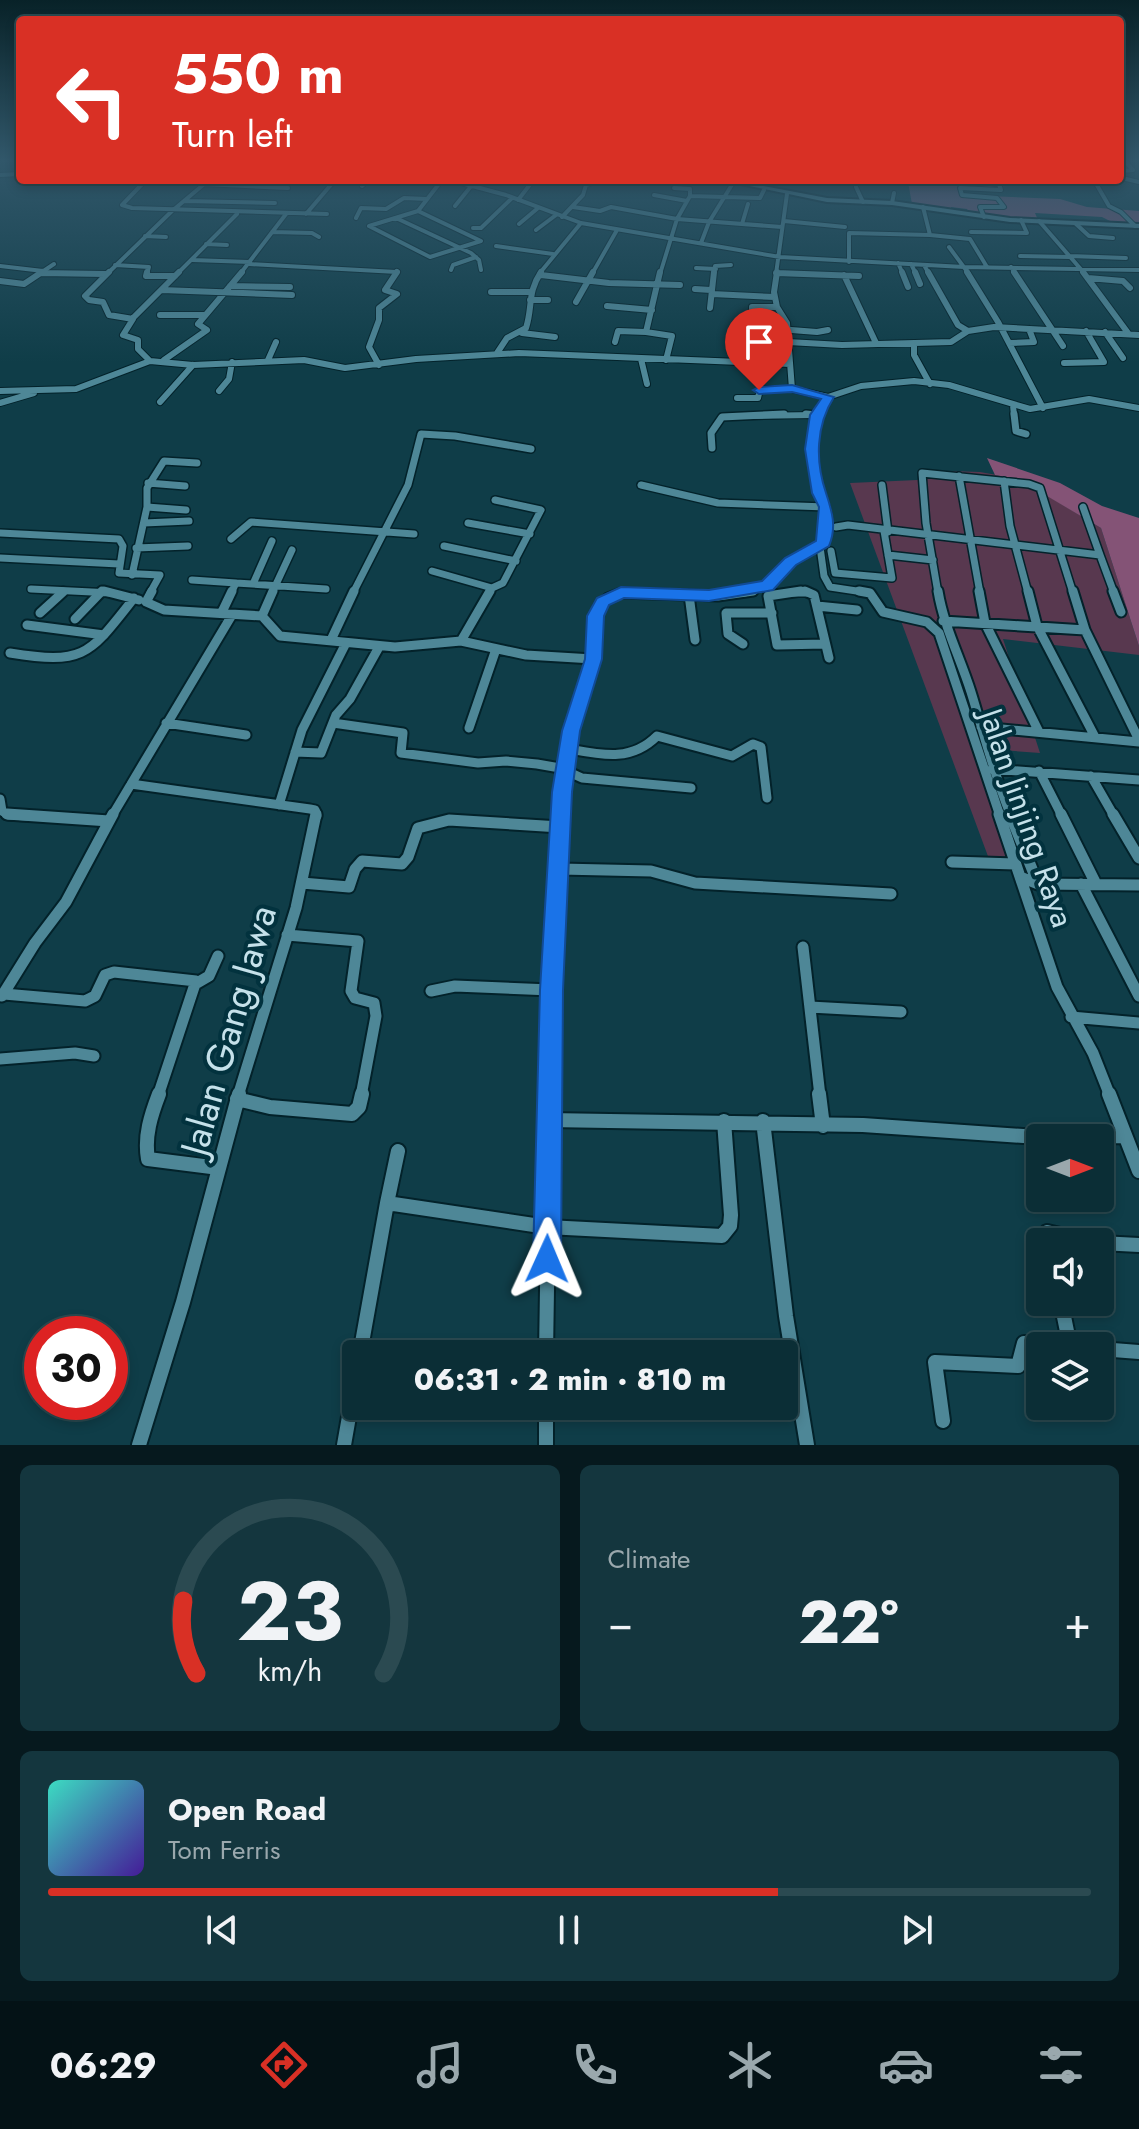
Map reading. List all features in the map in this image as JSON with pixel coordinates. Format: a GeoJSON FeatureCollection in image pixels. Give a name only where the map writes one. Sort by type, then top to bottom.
{"type":"FeatureCollection","features":[{"type":"Feature","properties":{"kind":"street"},"geometry":{"type":"LineString","coordinates":[[132,319],[109,315],[103,302],[85,297],[154,227]]}},
{"type":"Feature","properties":{"kind":"street"},"geometry":{"type":"LineString","coordinates":[[150,361],[138,349],[138,340],[123,335],[132,319],[223,227]]}},
{"type":"Feature","properties":{"kind":"street"},"geometry":{"type":"LineString","coordinates":[[164,360],[205,331],[197,325],[250,263],[276,227]]}},
{"type":"Feature","properties":{"kind":"street"},"geometry":{"type":"LineString","coordinates":[[372,227],[430,257],[481,240],[454,227]]}},
{"type":"Feature","properties":{"kind":"street"},"geometry":{"type":"LineString","coordinates":[[416,227],[476,257],[481,270]]}},
{"type":"Feature","properties":{"kind":"street"},"geometry":{"type":"LineString","coordinates":[[473,228],[481,227]]}},
{"type":"Feature","properties":{"kind":"street"},"geometry":{"type":"LineString","coordinates":[[536,230],[540,227]]}},
{"type":"Feature","properties":{"kind":"street"},"geometry":{"type":"LineString","coordinates":[[522,333],[530,319],[529,292],[553,254],[577,227]]}},
{"type":"Feature","properties":{"kind":"street"},"geometry":{"type":"LineString","coordinates":[[604,227],[780,257],[964,267],[1136,270],[1139,277]]}},
{"type":"Feature","properties":{"kind":"street"},"geometry":{"type":"LineString","coordinates":[[646,332],[656,285],[674,227]]}},
{"type":"Feature","properties":{"kind":"street"},"geometry":{"type":"LineString","coordinates":[[701,243],[707,227]]}},
{"type":"Feature","properties":{"kind":"street"},"geometry":{"type":"LineString","coordinates":[[783,227],[775,297],[777,307],[785,318],[792,389]]}},
{"type":"Feature","properties":{"kind":"street"},"geometry":{"type":"LineString","coordinates":[[928,227],[930,235]]}},
{"type":"Feature","properties":{"kind":"street"},"geometry":{"type":"LineString","coordinates":[[971,232],[1027,233],[1024,227]]}},
{"type":"Feature","properties":{"kind":"street"},"geometry":{"type":"LineString","coordinates":[[1045,227],[1088,278],[1128,333]]}},
{"type":"Feature","properties":{"kind":"street"},"geometry":{"type":"LineString","coordinates":[[1080,227],[1089,236],[1113,238]]}},
{"type":"Feature","properties":{"kind":"street"},"geometry":{"type":"LineString","coordinates":[[576,302],[617,230]]}},
{"type":"Feature","properties":{"kind":"street"},"geometry":{"type":"LineString","coordinates":[[272,232],[312,233],[319,237]]}},
{"type":"Feature","properties":{"kind":"street"},"geometry":{"type":"LineString","coordinates":[[849,262],[849,233],[930,235],[970,239],[987,267]]}},
{"type":"Feature","properties":{"kind":"street"},"geometry":{"type":"LineString","coordinates":[[145,236],[166,237]]}},
{"type":"Feature","properties":{"kind":"street"},"geometry":{"type":"LineString","coordinates":[[206,244],[227,245]]}},
{"type":"Feature","properties":{"kind":"street"},"geometry":{"type":"LineString","coordinates":[[496,246],[553,254]]}},
{"type":"Feature","properties":{"kind":"street"},"geometry":{"type":"LineString","coordinates":[[1014,246],[1027,267]]}},
{"type":"Feature","properties":{"kind":"street"},"geometry":{"type":"LineString","coordinates":[[949,247],[1001,328],[1030,389],[1043,408]]}},
{"type":"Feature","properties":{"kind":"street"},"geometry":{"type":"LineString","coordinates":[[1020,256],[1126,258]]}},
{"type":"Feature","properties":{"kind":"street"},"geometry":{"type":"LineString","coordinates":[[0,264],[12,257]]}},
{"type":"Feature","properties":{"kind":"street"},"geometry":{"type":"LineString","coordinates":[[451,270],[453,265],[476,257]]}},
{"type":"Feature","properties":{"kind":"street"},"geometry":{"type":"LineString","coordinates":[[18,268],[30,260]]}},
{"type":"Feature","properties":{"kind":"street"},"geometry":{"type":"LineString","coordinates":[[192,260],[395,271],[396,275],[385,290],[397,294],[380,306],[369,347],[379,365]]}},
{"type":"Feature","properties":{"kind":"street"},"geometry":{"type":"LineString","coordinates":[[898,263],[908,287]]}},
{"type":"Feature","properties":{"kind":"street"},"geometry":{"type":"LineString","coordinates":[[0,264],[42,272],[105,274]]}},
{"type":"Feature","properties":{"kind":"street"},"geometry":{"type":"LineString","coordinates":[[0,281],[24,284],[54,264]]}},
{"type":"Feature","properties":{"kind":"street"},"geometry":{"type":"LineString","coordinates":[[911,264],[920,284]]}},
{"type":"Feature","properties":{"kind":"street"},"geometry":{"type":"LineString","coordinates":[[115,265],[149,267],[146,276],[175,276]]}},
{"type":"Feature","properties":{"kind":"street"},"geometry":{"type":"LineString","coordinates":[[710,308],[716,265],[731,265]]}},
{"type":"Feature","properties":{"kind":"street"},"geometry":{"type":"LineString","coordinates":[[924,265],[958,325],[968,331]]}},
{"type":"Feature","properties":{"kind":"street"},"geometry":{"type":"LineString","coordinates":[[1011,267],[1063,346]]}},
{"type":"Feature","properties":{"kind":"street"},"geometry":{"type":"LineString","coordinates":[[696,268],[716,269]]}},
{"type":"Feature","properties":{"kind":"street"},"geometry":{"type":"LineString","coordinates":[[776,273],[859,276]]}},
{"type":"Feature","properties":{"kind":"street"},"geometry":{"type":"LineString","coordinates":[[541,275],[586,281],[680,285]]}},
{"type":"Feature","properties":{"kind":"street"},"geometry":{"type":"LineString","coordinates":[[844,275],[876,343]]}},
{"type":"Feature","properties":{"kind":"street"},"geometry":{"type":"LineString","coordinates":[[1088,278],[1123,281],[1130,288]]}},
{"type":"Feature","properties":{"kind":"street"},"geometry":{"type":"LineString","coordinates":[[230,286],[290,287]]}},
{"type":"Feature","properties":{"kind":"street"},"geometry":{"type":"LineString","coordinates":[[695,289],[775,297]]}},
{"type":"Feature","properties":{"kind":"street"},"geometry":{"type":"LineString","coordinates":[[162,290],[292,295]]}},
{"type":"Feature","properties":{"kind":"street"},"geometry":{"type":"LineString","coordinates":[[491,292],[529,292]]}},
{"type":"Feature","properties":{"kind":"street"},"geometry":{"type":"LineString","coordinates":[[530,300],[548,300]]}},
{"type":"Feature","properties":{"kind":"street"},"geometry":{"type":"LineString","coordinates":[[607,306],[652,310]]}},
{"type":"Feature","properties":{"kind":"street"},"geometry":{"type":"LineString","coordinates":[[777,307],[752,307],[752,323],[817,332],[828,330]]}},
{"type":"Feature","properties":{"kind":"street"},"geometry":{"type":"LineString","coordinates":[[160,315],[204,315]]}},
{"type":"Feature","properties":{"kind":"street"},"geometry":{"type":"LineString","coordinates":[[368,322],[376,326]]}},
{"type":"Feature","properties":{"kind":"street"},"geometry":{"type":"LineString","coordinates":[[788,342],[842,345],[951,342],[968,331],[1001,328],[1139,335]]}},
{"type":"Feature","properties":{"kind":"street"},"geometry":{"type":"LineString","coordinates":[[1009,343],[1034,342],[1029,329]]}},
{"type":"Feature","properties":{"kind":"street"},"geometry":{"type":"LineString","coordinates":[[615,342],[618,331],[672,336],[666,360]]}},
{"type":"Feature","properties":{"kind":"street"},"geometry":{"type":"LineString","coordinates":[[1064,363],[1104,362],[1086,331]]}},
{"type":"Feature","properties":{"kind":"street"},"geometry":{"type":"LineString","coordinates":[[1105,332],[1123,358]]}},
{"type":"Feature","properties":{"kind":"street"},"geometry":{"type":"LineString","coordinates":[[497,353],[507,338],[522,333],[555,337]]}},
{"type":"Feature","properties":{"kind":"street"},"geometry":{"type":"LineString","coordinates":[[268,360],[276,342]]}},
{"type":"Feature","properties":{"kind":"street"},"geometry":{"type":"LineString","coordinates":[[914,343],[914,355],[930,384]]}},
{"type":"Feature","properties":{"kind":"street"},"geometry":{"type":"LineString","coordinates":[[0,391],[76,389],[150,361],[164,360],[193,365],[268,360],[314,361],[345,368],[497,353],[790,364]]}},
{"type":"Feature","properties":{"kind":"street"},"geometry":{"type":"LineString","coordinates":[[641,359],[642,372],[648,374],[647,384]]}},
{"type":"Feature","properties":{"kind":"street"},"geometry":{"type":"LineString","coordinates":[[219,391],[229,379],[232,362]]}},
{"type":"Feature","properties":{"kind":"street"},"geometry":{"type":"LineString","coordinates":[[160,402],[193,365]]}},
{"type":"Feature","properties":{"kind":"street"},"geometry":{"type":"LineString","coordinates":[[737,398],[758,398],[760,389],[764,388],[792,389],[828,397],[874,382],[930,384],[969,390],[1013,405],[1043,408],[1083,400],[1115,402],[1139,408]]}},
{"type":"Feature","properties":{"kind":"street"},"geometry":{"type":"LineString","coordinates":[[0,403],[45,390]]}},
{"type":"Feature","properties":{"kind":"street"},"geometry":{"type":"LineString","coordinates":[[828,397],[816,415],[812,455],[819,493],[832,527],[826,549],[835,573],[892,578],[882,485]]}},
{"type":"Feature","properties":{"kind":"street"},"geometry":{"type":"LineString","coordinates":[[1013,405],[1016,431],[1026,434]]}},
{"type":"Feature","properties":{"kind":"street"},"geometry":{"type":"LineString","coordinates":[[712,448],[711,433],[722,417],[816,415]]}},
{"type":"Feature","properties":{"kind":"street"},"geometry":{"type":"LineString","coordinates":[[331,640],[341,612],[412,474],[421,434],[455,436],[531,449]]}},
{"type":"Feature","properties":{"kind":"street"},"geometry":{"type":"LineString","coordinates":[[132,575],[147,507],[148,483],[162,462],[197,463]]}},
{"type":"Feature","properties":{"kind":"street"},"geometry":{"type":"LineString","coordinates":[[1038,884],[992,769],[981,727],[943,621],[921,474],[1004,481],[1040,488],[1085,630],[1139,741]]}},
{"type":"Feature","properties":{"kind":"street"},"geometry":{"type":"LineString","coordinates":[[959,476],[985,623],[1039,732]]}},
{"type":"Feature","properties":{"kind":"street"},"geometry":{"type":"LineString","coordinates":[[1004,481],[1010,526],[1037,626],[1095,737]]}},
{"type":"Feature","properties":{"kind":"street"},"geometry":{"type":"LineString","coordinates":[[148,483],[185,486]]}},
{"type":"Feature","properties":{"kind":"street"},"geometry":{"type":"LineString","coordinates":[[641,485],[718,503],[826,507]]}},
{"type":"Feature","properties":{"kind":"street"},"geometry":{"type":"LineString","coordinates":[[461,641],[492,588],[503,583],[541,510],[495,500]]}},
{"type":"Feature","properties":{"kind":"street"},"geometry":{"type":"LineString","coordinates":[[147,507],[186,510]]}},
{"type":"Feature","properties":{"kind":"street"},"geometry":{"type":"LineString","coordinates":[[1083,507],[1121,612]]}},
{"type":"Feature","properties":{"kind":"street"},"geometry":{"type":"LineString","coordinates":[[144,523],[189,521]]}},
{"type":"Feature","properties":{"kind":"street"},"geometry":{"type":"LineString","coordinates":[[231,539],[251,522],[414,534]]}},
{"type":"Feature","properties":{"kind":"street"},"geometry":{"type":"LineString","coordinates":[[468,523],[530,534]]}},
{"type":"Feature","properties":{"kind":"street"},"geometry":{"type":"LineString","coordinates":[[832,527],[1100,555]]}},
{"type":"Feature","properties":{"kind":"street"},"geometry":{"type":"LineString","coordinates":[[0,533],[115,537],[123,546],[119,573],[160,575],[146,602]]}},
{"type":"Feature","properties":{"kind":"street"},"geometry":{"type":"LineString","coordinates":[[253,584],[272,541]]}},
{"type":"Feature","properties":{"kind":"street"},"geometry":{"type":"LineString","coordinates":[[136,548],[188,546]]}},
{"type":"Feature","properties":{"kind":"street"},"geometry":{"type":"LineString","coordinates":[[444,546],[516,561]]}},
{"type":"Feature","properties":{"kind":"street"},"geometry":{"type":"LineString","coordinates":[[546,1340],[551,990],[560,827],[565,770],[593,659],[598,608],[608,598],[631,592],[726,594],[767,586],[790,562],[826,549]]}},
{"type":"Feature","properties":{"kind":"street","name":"Jalan Jinjing Raya"},"geometry":{"type":"LineString","coordinates":[[826,549],[824,576],[830,587],[870,593],[883,612],[920,620],[936,628],[1015,864],[1023,878],[1057,987],[1093,1053],[1139,1171]]}},
{"type":"Feature","properties":{"kind":"street"},"geometry":{"type":"LineString","coordinates":[[262,616],[292,550]]}},
{"type":"Feature","properties":{"kind":"street"},"geometry":{"type":"LineString","coordinates":[[888,555],[933,560]]}},
{"type":"Feature","properties":{"kind":"street"},"geometry":{"type":"LineString","coordinates":[[0,558],[119,564]]}},
{"type":"Feature","properties":{"kind":"street"},"geometry":{"type":"LineString","coordinates":[[432,571],[492,588]]}},
{"type":"Feature","properties":{"kind":"street"},"geometry":{"type":"LineString","coordinates":[[192,580],[326,589]]}},
{"type":"Feature","properties":{"kind":"street"},"geometry":{"type":"LineString","coordinates":[[2,997],[35,943],[66,902],[227,614],[236,583]]}},
{"type":"Feature","properties":{"kind":"street"},"geometry":{"type":"LineString","coordinates":[[767,586],[778,594]]}},
{"type":"Feature","properties":{"kind":"street"},"geometry":{"type":"LineString","coordinates":[[31,589],[102,591],[134,598],[164,610],[262,616],[280,636],[379,647],[444,646],[461,641],[495,652],[542,658],[593,659]]}},
{"type":"Feature","properties":{"kind":"street"},"geometry":{"type":"LineString","coordinates":[[75,619],[102,591]]}},
{"type":"Feature","properties":{"kind":"street"},"geometry":{"type":"LineString","coordinates":[[40,613],[63,592]]}},
{"type":"Feature","properties":{"kind":"street"},"geometry":{"type":"LineString","coordinates":[[825,644],[777,645],[768,596],[810,592],[817,606],[829,658]]}},
{"type":"Feature","properties":{"kind":"street"},"geometry":{"type":"LineString","coordinates":[[689,595],[695,640]]}},
{"type":"Feature","properties":{"kind":"street"},"geometry":{"type":"LineString","coordinates":[[10,653],[63,661],[86,655],[134,598]]}},
{"type":"Feature","properties":{"kind":"street"},"geometry":{"type":"LineString","coordinates":[[817,606],[857,610]]}},
{"type":"Feature","properties":{"kind":"street"},"geometry":{"type":"LineString","coordinates":[[743,644],[728,634],[726,613],[772,613]]}},
{"type":"Feature","properties":{"kind":"street"},"geometry":{"type":"LineString","coordinates":[[943,621],[1085,630]]}},
{"type":"Feature","properties":{"kind":"street"},"geometry":{"type":"LineString","coordinates":[[27,625],[104,635]]}},
{"type":"Feature","properties":{"kind":"street"},"geometry":{"type":"LineString","coordinates":[[279,805],[302,730],[346,643]]}},
{"type":"Feature","properties":{"kind":"street"},"geometry":{"type":"LineString","coordinates":[[295,752],[321,753],[333,723],[379,647]]}},
{"type":"Feature","properties":{"kind":"street"},"geometry":{"type":"LineString","coordinates":[[469,728],[495,652]]}},
{"type":"Feature","properties":{"kind":"street"},"geometry":{"type":"LineString","coordinates":[[166,723],[246,735]]}},
{"type":"Feature","properties":{"kind":"street"},"geometry":{"type":"LineString","coordinates":[[333,723],[403,733],[401,753],[478,763],[506,761],[537,764],[565,770],[582,778],[691,788]]}},
{"type":"Feature","properties":{"kind":"street"},"geometry":{"type":"LineString","coordinates":[[981,727],[1139,741]]}},
{"type":"Feature","properties":{"kind":"street"},"geometry":{"type":"LineString","coordinates":[[569,749],[611,755],[632,754],[646,749],[657,736],[732,756],[753,744],[761,747],[767,798]]}},
{"type":"Feature","properties":{"kind":"street"},"geometry":{"type":"LineString","coordinates":[[992,769],[1139,780]]}},
{"type":"Feature","properties":{"kind":"street"},"geometry":{"type":"LineString","coordinates":[[1039,771],[1096,884]]}},
{"type":"Feature","properties":{"kind":"street"},"geometry":{"type":"LineString","coordinates":[[1091,776],[1139,858]]}},
{"type":"Feature","properties":{"kind":"street","name":"Jalan Gang Jawa"},"geometry":{"type":"LineString","coordinates":[[131,784],[317,812],[302,883],[237,1099],[183,1302],[139,1445]]}},
{"type":"Feature","properties":{"kind":"street"},"geometry":{"type":"LineString","coordinates":[[0,799],[2,811],[9,815],[109,821]]}},
{"type":"Feature","properties":{"kind":"street"},"geometry":{"type":"LineString","coordinates":[[302,883],[349,887],[355,869],[362,861],[402,864],[408,857],[418,828],[430,823],[449,820],[560,827]]}},
{"type":"Feature","properties":{"kind":"street"},"geometry":{"type":"LineString","coordinates":[[952,862],[1015,864]]}},
{"type":"Feature","properties":{"kind":"street"},"geometry":{"type":"LineString","coordinates":[[560,869],[651,871],[695,883],[891,894]]}},
{"type":"Feature","properties":{"kind":"street"},"geometry":{"type":"LineString","coordinates":[[1023,878],[1038,884],[1139,885]]}},
{"type":"Feature","properties":{"kind":"street"},"geometry":{"type":"LineString","coordinates":[[1081,884],[1139,996]]}},
{"type":"Feature","properties":{"kind":"street"},"geometry":{"type":"LineString","coordinates":[[237,1099],[270,1107],[352,1114],[359,1107],[376,1016],[374,1003],[355,998],[351,991],[358,941],[287,935]]}},
{"type":"Feature","properties":{"kind":"street"},"geometry":{"type":"LineString","coordinates":[[803,947],[823,1126]]}},
{"type":"Feature","properties":{"kind":"street"},"geometry":{"type":"LineString","coordinates":[[218,956],[209,976],[197,983],[151,1121],[145,1154],[148,1159],[219,1168]]}},
{"type":"Feature","properties":{"kind":"street"},"geometry":{"type":"LineString","coordinates":[[2,997],[91,999],[103,977],[114,972],[193,980],[197,983]]}},
{"type":"Feature","properties":{"kind":"street"},"geometry":{"type":"LineString","coordinates":[[431,991],[455,986],[551,990]]}},
{"type":"Feature","properties":{"kind":"street"},"geometry":{"type":"LineString","coordinates":[[810,1007],[901,1012]]}},
{"type":"Feature","properties":{"kind":"street"},"geometry":{"type":"LineString","coordinates":[[1071,1017],[1139,1023]]}},
{"type":"Feature","properties":{"kind":"street"},"geometry":{"type":"LineString","coordinates":[[0,1059],[75,1053],[94,1056]]}},
{"type":"Feature","properties":{"kind":"street"},"geometry":{"type":"LineString","coordinates":[[548,1120],[763,1121],[823,1126],[966,1129],[1026,1135]]}},
{"type":"Feature","properties":{"kind":"street"},"geometry":{"type":"LineString","coordinates":[[387,1203],[547,1227],[722,1236],[727,1232],[731,1215],[724,1121]]}},
{"type":"Feature","properties":{"kind":"street"},"geometry":{"type":"LineString","coordinates":[[763,1121],[786,1316],[807,1445]]}},
{"type":"Feature","properties":{"kind":"street"},"geometry":{"type":"LineString","coordinates":[[1114,1136],[1124,1136]]}},
{"type":"Feature","properties":{"kind":"street"},"geometry":{"type":"LineString","coordinates":[[363,1340],[398,1151]]}},
{"type":"Feature","properties":{"kind":"street"},"geometry":{"type":"LineString","coordinates":[[1114,1244],[1139,1245]]}},
{"type":"Feature","properties":{"kind":"street"},"geometry":{"type":"LineString","coordinates":[[943,1421],[935,1362],[1018,1366],[1026,1343]]}},
{"type":"Feature","properties":{"kind":"street"},"geometry":{"type":"LineString","coordinates":[[1114,1350],[1139,1352]]}},
{"type":"Feature","properties":{"kind":"street"},"geometry":{"type":"LineString","coordinates":[[344,1445],[348,1420]]}},
{"type":"Feature","properties":{"kind":"street"},"geometry":{"type":"LineString","coordinates":[[546,1420],[546,1445]]}},
{"type":"Feature","properties":{"kind":"shaded area"},"geometry":{"type":"Polygon","coordinates":[[[987,458],[1060,483],[1102,506],[1139,518],[1139,646],[1101,528],[1020,480],[995,475],[987,458]]]}},
{"type":"Feature","properties":{"kind":"shaded area"},"geometry":{"type":"Polygon","coordinates":[[[950,471],[980,472],[1020,479],[1101,528],[1139,646],[1139,655],[1003,639],[1040,753],[988,749],[1029,863],[989,859],[850,483],[917,480],[950,471]]]}},
{"type":"Feature","properties":{"kind":"route"},"geometry":{"type":"LineString","coordinates":[[547,1259],[551,990],[562,792],[571,731],[593,659],[596,616],[602,602],[621,593],[709,595],[767,586],[790,562],[824,543],[826,507],[819,493],[812,449],[816,415],[828,397],[792,389],[759,390]]}}]}
